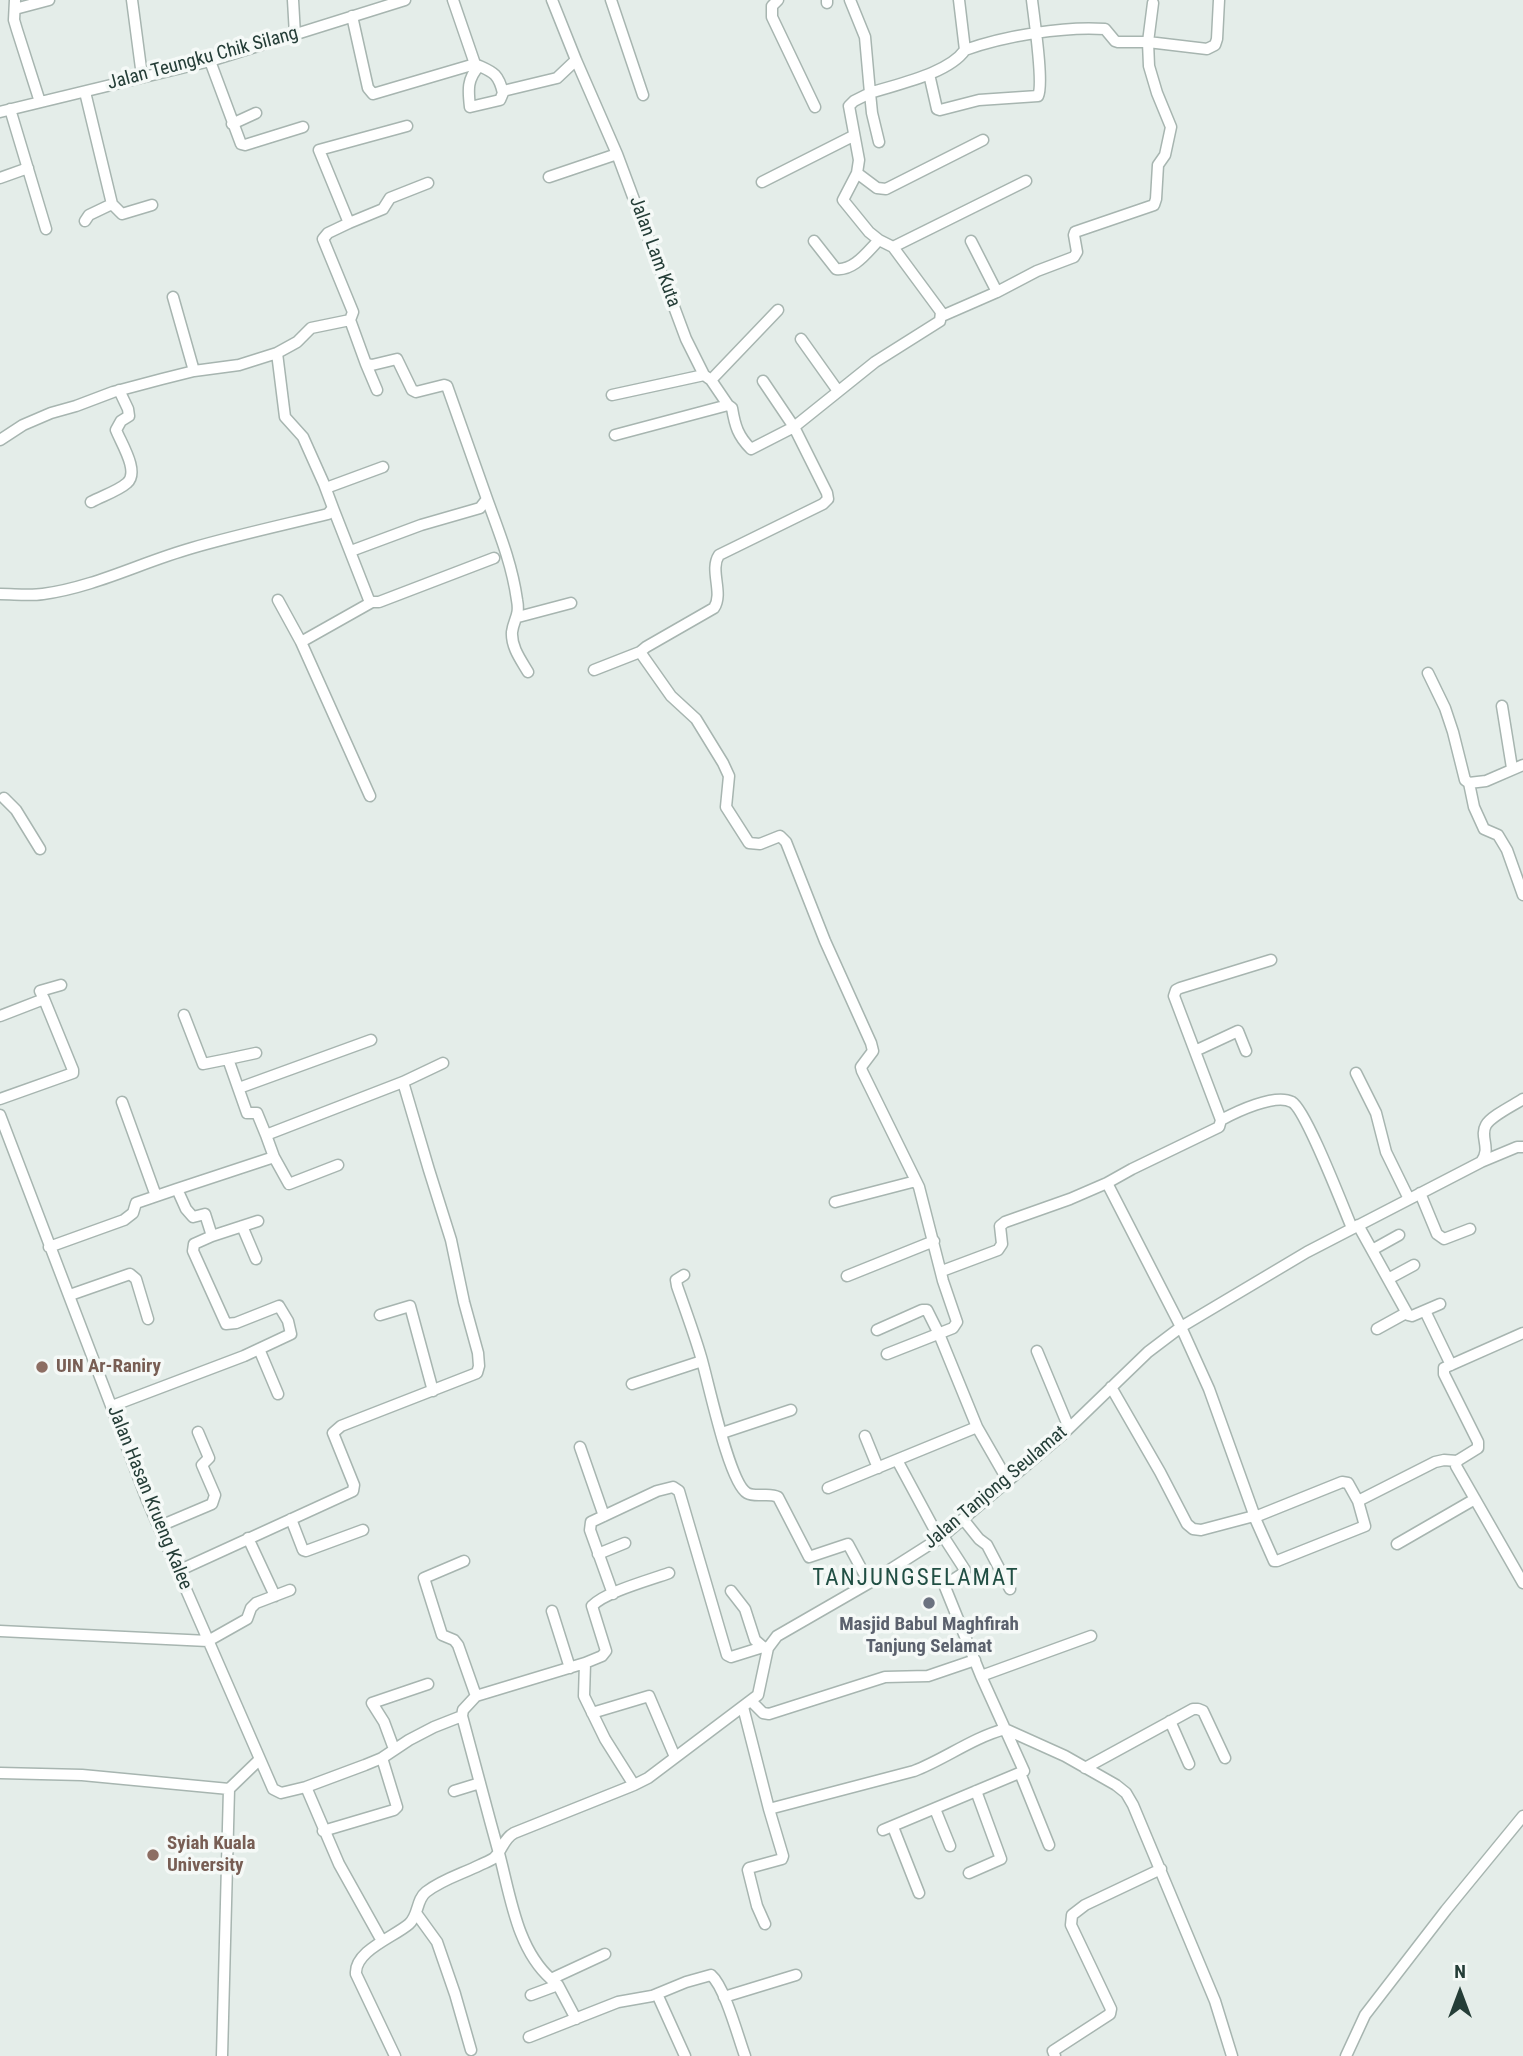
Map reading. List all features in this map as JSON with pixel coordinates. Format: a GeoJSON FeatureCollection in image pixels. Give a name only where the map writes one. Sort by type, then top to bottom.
{"type":"FeatureCollection","features":[{"type":"Feature","properties":{"kind":"street"},"geometry":{"type":"LineString","coordinates":[[40,102],[14,20],[15,4],[49,0]]}},
{"type":"Feature","properties":{"kind":"street"},"geometry":{"type":"LineString","coordinates":[[132,0],[142,76]]}},
{"type":"Feature","properties":{"kind":"street"},"geometry":{"type":"LineString","coordinates":[[292,0],[295,35]]}},
{"type":"Feature","properties":{"kind":"street","name":"Jalan Teungku Chik Silang"},"geometry":{"type":"LineString","coordinates":[[5,110],[210,61],[405,0]]}},
{"type":"Feature","properties":{"kind":"street"},"geometry":{"type":"LineString","coordinates":[[352,16],[368,88],[373,94],[477,65],[491,69],[500,82],[503,91],[500,100],[470,107],[467,88],[477,65],[453,0]]}},
{"type":"Feature","properties":{"kind":"street","name":"Jalan Lam Kuta"},"geometry":{"type":"LineString","coordinates":[[552,0],[617,153],[686,339],[707,378],[733,410],[739,437],[751,449],[794,427]]}},
{"type":"Feature","properties":{"kind":"street"},"geometry":{"type":"LineString","coordinates":[[611,0],[643,95]]}},
{"type":"Feature","properties":{"kind":"street"},"geometry":{"type":"LineString","coordinates":[[778,0],[772,6],[772,17],[815,107]]}},
{"type":"Feature","properties":{"kind":"street"},"geometry":{"type":"LineString","coordinates":[[850,0],[865,37],[872,113],[879,142]]}},
{"type":"Feature","properties":{"kind":"street"},"geometry":{"type":"LineString","coordinates":[[958,0],[965,50]]}},
{"type":"Feature","properties":{"kind":"street"},"geometry":{"type":"LineString","coordinates":[[929,74],[937,109],[940,110],[979,100],[1038,96],[1040,80],[1032,0]]}},
{"type":"Feature","properties":{"kind":"street"},"geometry":{"type":"LineString","coordinates":[[942,316],[893,247],[869,232],[843,200],[857,173],[859,160],[849,106],[870,93],[929,74],[951,62],[965,50],[1035,34],[1095,28],[1106,29],[1118,42],[1148,41],[1207,49],[1212,47],[1217,39],[1219,0]]}},
{"type":"Feature","properties":{"kind":"street"},"geometry":{"type":"LineString","coordinates":[[794,427],[875,362],[940,321],[942,316],[1037,271],[1074,257],[1077,252],[1075,232],[1153,206],[1158,165],[1165,155],[1171,127],[1149,66],[1148,41],[1153,3]]}},
{"type":"Feature","properties":{"kind":"street"},"geometry":{"type":"LineString","coordinates":[[503,91],[557,78],[576,60]]}},
{"type":"Feature","properties":{"kind":"street"},"geometry":{"type":"LineString","coordinates":[[210,61],[239,141],[245,145],[303,127]]}},
{"type":"Feature","properties":{"kind":"street"},"geometry":{"type":"LineString","coordinates":[[85,92],[112,204],[122,214],[152,205]]}},
{"type":"Feature","properties":{"kind":"street"},"geometry":{"type":"LineString","coordinates":[[5,110],[28,168],[46,229]]}},
{"type":"Feature","properties":{"kind":"street"},"geometry":{"type":"LineString","coordinates":[[232,124],[256,113]]}},
{"type":"Feature","properties":{"kind":"street"},"geometry":{"type":"LineString","coordinates":[[349,223],[319,150],[407,126]]}},
{"type":"Feature","properties":{"kind":"street"},"geometry":{"type":"LineString","coordinates":[[762,182],[853,136]]}},
{"type":"Feature","properties":{"kind":"street"},"geometry":{"type":"LineString","coordinates":[[857,173],[877,188],[886,189],[983,140]]}},
{"type":"Feature","properties":{"kind":"street"},"geometry":{"type":"LineString","coordinates":[[550,177],[617,153]]}},
{"type":"Feature","properties":{"kind":"street"},"geometry":{"type":"LineString","coordinates":[[0,178],[28,168]]}},
{"type":"Feature","properties":{"kind":"street"},"geometry":{"type":"LineString","coordinates":[[893,247],[1026,181]]}},
{"type":"Feature","properties":{"kind":"street"},"geometry":{"type":"LineString","coordinates":[[377,390],[350,320],[353,312],[323,239],[328,233],[383,209],[390,198],[428,183]]}},
{"type":"Feature","properties":{"kind":"street"},"geometry":{"type":"LineString","coordinates":[[85,221],[89,215],[112,204]]}},
{"type":"Feature","properties":{"kind":"street"},"geometry":{"type":"LineString","coordinates":[[814,241],[836,269],[842,269],[849,268],[879,240]]}},
{"type":"Feature","properties":{"kind":"street"},"geometry":{"type":"LineString","coordinates":[[971,241],[997,292]]}},
{"type":"Feature","properties":{"kind":"street"},"geometry":{"type":"LineString","coordinates":[[173,297],[194,371]]}},
{"type":"Feature","properties":{"kind":"street"},"geometry":{"type":"LineString","coordinates":[[612,395],[707,378],[778,310]]}},
{"type":"Feature","properties":{"kind":"street"},"geometry":{"type":"LineString","coordinates":[[0,440],[23,425],[51,413],[119,390],[194,371],[239,365],[297,342],[311,328],[350,320]]}},
{"type":"Feature","properties":{"kind":"street"},"geometry":{"type":"LineString","coordinates":[[801,339],[838,391]]}},
{"type":"Feature","properties":{"kind":"street"},"geometry":{"type":"LineString","coordinates":[[277,352],[285,417],[303,437],[372,602]]}},
{"type":"Feature","properties":{"kind":"street"},"geometry":{"type":"LineString","coordinates":[[366,364],[397,359],[412,390],[416,392],[447,386],[507,552],[518,617],[512,636],[517,654],[528,672]]}},
{"type":"Feature","properties":{"kind":"street"},"geometry":{"type":"LineString","coordinates":[[594,670],[640,653],[717,605],[716,562],[719,555],[823,504],[828,499],[794,427],[763,381]]}},
{"type":"Feature","properties":{"kind":"street"},"geometry":{"type":"LineString","coordinates":[[91,502],[127,483],[131,478],[132,469],[116,430],[121,421],[129,416],[119,390]]}},
{"type":"Feature","properties":{"kind":"street"},"geometry":{"type":"LineString","coordinates":[[615,435],[728,405]]}},
{"type":"Feature","properties":{"kind":"street"},"geometry":{"type":"LineString","coordinates":[[326,488],[383,467]]}},
{"type":"Feature","properties":{"kind":"street"},"geometry":{"type":"LineString","coordinates":[[351,551],[421,525],[480,508],[487,499]]}},
{"type":"Feature","properties":{"kind":"street"},"geometry":{"type":"LineString","coordinates":[[0,594],[40,595],[78,587],[192,548],[328,514],[332,508]]}},
{"type":"Feature","properties":{"kind":"street"},"geometry":{"type":"LineString","coordinates":[[301,642],[372,602],[379,602],[494,558]]}},
{"type":"Feature","properties":{"kind":"street"},"geometry":{"type":"LineString","coordinates":[[278,600],[301,642],[370,796]]}},
{"type":"Feature","properties":{"kind":"street"},"geometry":{"type":"LineString","coordinates":[[518,617],[571,603]]}},
{"type":"Feature","properties":{"kind":"street"},"geometry":{"type":"LineString","coordinates":[[640,653],[671,696],[696,719],[723,763],[729,776],[726,807],[749,843],[760,844],[780,836],[786,842],[825,941],[872,1043],[873,1051],[861,1067],[862,1071],[916,1181],[957,1322],[953,1328],[887,1354]]}},
{"type":"Feature","properties":{"kind":"street"},"geometry":{"type":"LineString","coordinates":[[1428,673],[1454,732],[1474,807],[1484,829],[1498,835],[1507,850],[1523,895]]}},
{"type":"Feature","properties":{"kind":"street"},"geometry":{"type":"LineString","coordinates":[[1502,706],[1512,768]]}},
{"type":"Feature","properties":{"kind":"street"},"geometry":{"type":"LineString","coordinates":[[1469,783],[1486,781],[1523,765]]}},
{"type":"Feature","properties":{"kind":"street"},"geometry":{"type":"LineString","coordinates":[[1,797],[16,810],[40,849]]}},
{"type":"Feature","properties":{"kind":"street"},"geometry":{"type":"LineString","coordinates":[[942,1271],[998,1250],[1002,1244],[1001,1223],[1107,1183],[1217,1128],[1221,1120],[1174,996],[1176,990],[1271,960]]}},
{"type":"Feature","properties":{"kind":"street"},"geometry":{"type":"LineString","coordinates":[[0,1099],[73,1073],[40,991],[61,985]]}},
{"type":"Feature","properties":{"kind":"street"},"geometry":{"type":"LineString","coordinates":[[0,1016],[44,999]]}},
{"type":"Feature","properties":{"kind":"street"},"geometry":{"type":"LineString","coordinates":[[184,1015],[203,1064],[256,1053]]}},
{"type":"Feature","properties":{"kind":"street"},"geometry":{"type":"LineString","coordinates":[[1195,1051],[1238,1031],[1246,1051]]}},
{"type":"Feature","properties":{"kind":"street"},"geometry":{"type":"LineString","coordinates":[[240,1088],[371,1040]]}},
{"type":"Feature","properties":{"kind":"street"},"geometry":{"type":"LineString","coordinates":[[228,1059],[247,1113],[257,1113],[274,1157],[289,1184],[338,1165]]}},
{"type":"Feature","properties":{"kind":"street"},"geometry":{"type":"LineString","coordinates":[[266,1135],[403,1082],[443,1063]]}},
{"type":"Feature","properties":{"kind":"street"},"geometry":{"type":"LineString","coordinates":[[1356,1073],[1376,1113],[1386,1152],[1409,1199]]}},
{"type":"Feature","properties":{"kind":"street"},"geometry":{"type":"LineString","coordinates":[[178,1571],[353,1491],[354,1485],[333,1433],[341,1426],[477,1373],[479,1366],[451,1240],[403,1082]]}},
{"type":"Feature","properties":{"kind":"street"},"geometry":{"type":"LineString","coordinates":[[1480,1162],[1486,1153],[1484,1132],[1488,1122],[1523,1099]]}},
{"type":"Feature","properties":{"kind":"street"},"geometry":{"type":"LineString","coordinates":[[1221,1120],[1259,1103],[1285,1100],[1295,1104],[1307,1122],[1355,1226],[1372,1250],[1408,1316],[1440,1304]]}},
{"type":"Feature","properties":{"kind":"street"},"geometry":{"type":"LineString","coordinates":[[122,1102],[156,1196]]}},
{"type":"Feature","properties":{"kind":"street","name":"Jalan Hasan Krueng Kalee"},"geometry":{"type":"LineString","coordinates":[[0,1115],[147,1500],[272,1789],[281,1793],[306,1787]]}},
{"type":"Feature","properties":{"kind":"street","name":"Jalan Tanjong Seulamat"},"geometry":{"type":"LineString","coordinates":[[765,1648],[781,1633],[869,1583],[941,1537],[1069,1428],[1148,1352],[1181,1327],[1244,1288],[1355,1226],[1480,1162],[1523,1147]]}},
{"type":"Feature","properties":{"kind":"street"},"geometry":{"type":"LineString","coordinates":[[49,1247],[124,1220],[133,1213],[136,1203],[274,1157]]}},
{"type":"Feature","properties":{"kind":"street"},"geometry":{"type":"LineString","coordinates":[[835,1202],[916,1181]]}},
{"type":"Feature","properties":{"kind":"street"},"geometry":{"type":"LineString","coordinates":[[1107,1183],[1181,1327],[1209,1389],[1255,1517],[1271,1558],[1278,1562],[1365,1526],[1358,1501],[1348,1483],[1342,1482],[1255,1517],[1201,1530],[1190,1527],[1111,1387]]}},
{"type":"Feature","properties":{"kind":"street"},"geometry":{"type":"LineString","coordinates":[[177,1189],[186,1209],[193,1217],[205,1214],[212,1237]]}},
{"type":"Feature","properties":{"kind":"street"},"geometry":{"type":"LineString","coordinates":[[1420,1193],[1440,1238],[1444,1239],[1470,1229]]}},
{"type":"Feature","properties":{"kind":"street"},"geometry":{"type":"LineString","coordinates":[[112,1406],[291,1334],[288,1321],[279,1306],[236,1323],[226,1324],[193,1251],[196,1241],[258,1221]]}},
{"type":"Feature","properties":{"kind":"street"},"geometry":{"type":"LineString","coordinates":[[242,1226],[256,1259]]}},
{"type":"Feature","properties":{"kind":"street"},"geometry":{"type":"LineString","coordinates":[[1372,1250],[1399,1235]]}},
{"type":"Feature","properties":{"kind":"street"},"geometry":{"type":"LineString","coordinates":[[847,1276],[934,1241]]}},
{"type":"Feature","properties":{"kind":"street"},"geometry":{"type":"LineString","coordinates":[[1388,1279],[1414,1265]]}},
{"type":"Feature","properties":{"kind":"street"},"geometry":{"type":"LineString","coordinates":[[70,1295],[130,1274],[136,1279],[148,1319]]}},
{"type":"Feature","properties":{"kind":"street"},"geometry":{"type":"LineString","coordinates":[[684,1275],[676,1280],[702,1361],[728,1458],[743,1489],[750,1494],[774,1494],[778,1497],[806,1554],[812,1557],[848,1544],[869,1583]]}},
{"type":"Feature","properties":{"kind":"street"},"geometry":{"type":"LineString","coordinates":[[380,1315],[410,1306],[433,1391]]}},
{"type":"Feature","properties":{"kind":"street"},"geometry":{"type":"LineString","coordinates":[[877,1330],[925,1310],[929,1312],[977,1427],[1008,1481]]}},
{"type":"Feature","properties":{"kind":"street"},"geometry":{"type":"LineString","coordinates":[[1425,1311],[1451,1365]]}},
{"type":"Feature","properties":{"kind":"street"},"geometry":{"type":"LineString","coordinates":[[1377,1329],[1406,1312]]}},
{"type":"Feature","properties":{"kind":"street"},"geometry":{"type":"LineString","coordinates":[[1358,1501],[1435,1462],[1458,1461],[1478,1448],[1478,1442],[1444,1374],[1444,1368],[1523,1333]]}},
{"type":"Feature","properties":{"kind":"street"},"geometry":{"type":"LineString","coordinates":[[259,1349],[278,1394]]}},
{"type":"Feature","properties":{"kind":"street"},"geometry":{"type":"LineString","coordinates":[[1037,1351],[1069,1428]]}},
{"type":"Feature","properties":{"kind":"street"},"geometry":{"type":"LineString","coordinates":[[632,1384],[702,1361]]}},
{"type":"Feature","properties":{"kind":"street"},"geometry":{"type":"LineString","coordinates":[[722,1433],[791,1410]]}},
{"type":"Feature","properties":{"kind":"street"},"geometry":{"type":"LineString","coordinates":[[828,1488],[977,1427]]}},
{"type":"Feature","properties":{"kind":"street"},"geometry":{"type":"LineString","coordinates":[[160,1526],[212,1504],[215,1500],[202,1465],[209,1458],[198,1432]]}},
{"type":"Feature","properties":{"kind":"street"},"geometry":{"type":"LineString","coordinates":[[865,1436],[878,1468]]}},
{"type":"Feature","properties":{"kind":"street"},"geometry":{"type":"LineString","coordinates":[[580,1447],[604,1516]]}},
{"type":"Feature","properties":{"kind":"street"},"geometry":{"type":"LineString","coordinates":[[897,1460],[941,1537],[965,1570],[945,1587],[981,1676],[1024,1770],[888,1829],[919,1894]]}},
{"type":"Feature","properties":{"kind":"street"},"geometry":{"type":"LineString","coordinates":[[1458,1461],[1456,1466],[1523,1583]]}},
{"type":"Feature","properties":{"kind":"street"},"geometry":{"type":"LineString","coordinates":[[613,1594],[598,1554],[591,1522],[671,1487],[679,1491],[727,1655],[731,1657],[765,1648]]}},
{"type":"Feature","properties":{"kind":"street"},"geometry":{"type":"LineString","coordinates":[[1397,1544],[1475,1499]]}},
{"type":"Feature","properties":{"kind":"street"},"geometry":{"type":"LineString","coordinates":[[290,1519],[303,1550],[306,1551],[363,1530]]}},
{"type":"Feature","properties":{"kind":"street"},"geometry":{"type":"LineString","coordinates":[[963,1519],[987,1545],[1010,1589]]}},
{"type":"Feature","properties":{"kind":"street"},"geometry":{"type":"LineString","coordinates":[[248,1538],[275,1596]]}},
{"type":"Feature","properties":{"kind":"street"},"geometry":{"type":"LineString","coordinates":[[598,1554],[625,1543]]}},
{"type":"Feature","properties":{"kind":"street"},"geometry":{"type":"LineString","coordinates":[[464,1561],[424,1578],[442,1635],[454,1640],[458,1645],[476,1696]]}},
{"type":"Feature","properties":{"kind":"street"},"geometry":{"type":"LineString","coordinates":[[576,2019],[554,1982],[535,1962],[519,1929],[462,1716],[463,1710],[476,1696],[570,1668],[605,1654],[592,1606],[600,1599],[669,1573]]}},
{"type":"Feature","properties":{"kind":"street"},"geometry":{"type":"LineString","coordinates":[[0,1631],[208,1641],[247,1619],[251,1608],[256,1604],[290,1590]]}},
{"type":"Feature","properties":{"kind":"street"},"geometry":{"type":"LineString","coordinates":[[730,1591],[746,1609],[755,1640],[765,1648]]}},
{"type":"Feature","properties":{"kind":"street"},"geometry":{"type":"LineString","coordinates":[[552,1611],[570,1668]]}},
{"type":"Feature","properties":{"kind":"street"},"geometry":{"type":"LineString","coordinates":[[981,1676],[1091,1636]]}},
{"type":"Feature","properties":{"kind":"street"},"geometry":{"type":"LineString","coordinates":[[395,2056],[356,1971],[360,1959],[382,1941],[410,1924],[419,1900],[426,1892],[451,1877],[494,1858],[505,1839],[514,1833],[634,1786],[747,1704],[758,1695],[765,1648]]}},
{"type":"Feature","properties":{"kind":"street"},"geometry":{"type":"LineString","coordinates":[[747,1704],[769,1714],[820,1700],[885,1677],[928,1676],[975,1660]]}},
{"type":"Feature","properties":{"kind":"street"},"geometry":{"type":"LineString","coordinates":[[585,1663],[584,1696],[634,1786]]}},
{"type":"Feature","properties":{"kind":"street"},"geometry":{"type":"LineString","coordinates":[[394,1749],[384,1722],[372,1703],[428,1684]]}},
{"type":"Feature","properties":{"kind":"street"},"geometry":{"type":"LineString","coordinates":[[592,1713],[649,1696],[675,1757]]}},
{"type":"Feature","properties":{"kind":"street"},"geometry":{"type":"LineString","coordinates":[[747,1704],[769,1809],[783,1856],[782,1859],[748,1870],[757,1906],[765,1924]]}},
{"type":"Feature","properties":{"kind":"street"},"geometry":{"type":"LineString","coordinates":[[1086,1768],[1193,1709],[1203,1711],[1225,1758]]}},
{"type":"Feature","properties":{"kind":"street"},"geometry":{"type":"LineString","coordinates":[[382,1941],[339,1864],[306,1787],[382,1758],[434,1727],[462,1716]]}},
{"type":"Feature","properties":{"kind":"street"},"geometry":{"type":"LineString","coordinates":[[1170,1721],[1189,1764]]}},
{"type":"Feature","properties":{"kind":"street"},"geometry":{"type":"LineString","coordinates":[[769,1809],[914,1771],[984,1736],[1005,1729],[1086,1768],[1126,1793],[1161,1869],[1215,2001],[1232,2056]]}},
{"type":"Feature","properties":{"kind":"street"},"geometry":{"type":"LineString","coordinates":[[323,1831],[397,1807],[382,1758]]}},
{"type":"Feature","properties":{"kind":"street"},"geometry":{"type":"LineString","coordinates":[[222,2056],[229,1788],[259,1760]]}},
{"type":"Feature","properties":{"kind":"street"},"geometry":{"type":"LineString","coordinates":[[0,1773],[82,1775],[229,1788]]}},
{"type":"Feature","properties":{"kind":"street"},"geometry":{"type":"LineString","coordinates":[[1020,1773],[1049,1845]]}},
{"type":"Feature","properties":{"kind":"street"},"geometry":{"type":"LineString","coordinates":[[454,1791],[480,1783]]}},
{"type":"Feature","properties":{"kind":"street"},"geometry":{"type":"LineString","coordinates":[[969,1873],[1001,1859],[976,1791]]}},
{"type":"Feature","properties":{"kind":"street"},"geometry":{"type":"LineString","coordinates":[[935,1809],[950,1846]]}},
{"type":"Feature","properties":{"kind":"street"},"geometry":{"type":"LineString","coordinates":[[1346,2056],[1365,2015],[1523,1816]]}},
{"type":"Feature","properties":{"kind":"street"},"geometry":{"type":"LineString","coordinates":[[1050,2054],[1110,2014],[1111,2009],[1071,1925],[1072,1914],[1161,1869]]}},
{"type":"Feature","properties":{"kind":"street"},"geometry":{"type":"LineString","coordinates":[[416,1913],[437,1942],[471,2050]]}},
{"type":"Feature","properties":{"kind":"street"},"geometry":{"type":"LineString","coordinates":[[531,1995],[605,1954]]}},
{"type":"Feature","properties":{"kind":"street"},"geometry":{"type":"LineString","coordinates":[[724,1997],[796,1975]]}},
{"type":"Feature","properties":{"kind":"street"},"geometry":{"type":"LineString","coordinates":[[529,2037],[618,2001],[657,1994],[686,1982],[713,1976],[724,1997],[745,2056]]}},
{"type":"Feature","properties":{"kind":"street"},"geometry":{"type":"LineString","coordinates":[[657,1994],[685,2056]]}},
{"type":"Feature","properties":{"kind":"place","name":"UIN Ar-Raniry"},"geometry":{"type":"Point","coordinates":[42,1367]}},
{"type":"Feature","properties":{"kind":"place","name":"Masjid Babul Maghfirah Tanjung Selamat"},"geometry":{"type":"Point","coordinates":[929,1603]}},
{"type":"Feature","properties":{"kind":"place","name":"Syiah Kuala University"},"geometry":{"type":"Point","coordinates":[153,1855]}},
{"type":"Feature","properties":{"kind":"district","name":"TANJUNGSELAMAT"},"geometry":{"type":"Point","coordinates":[916,1579]}}]}
